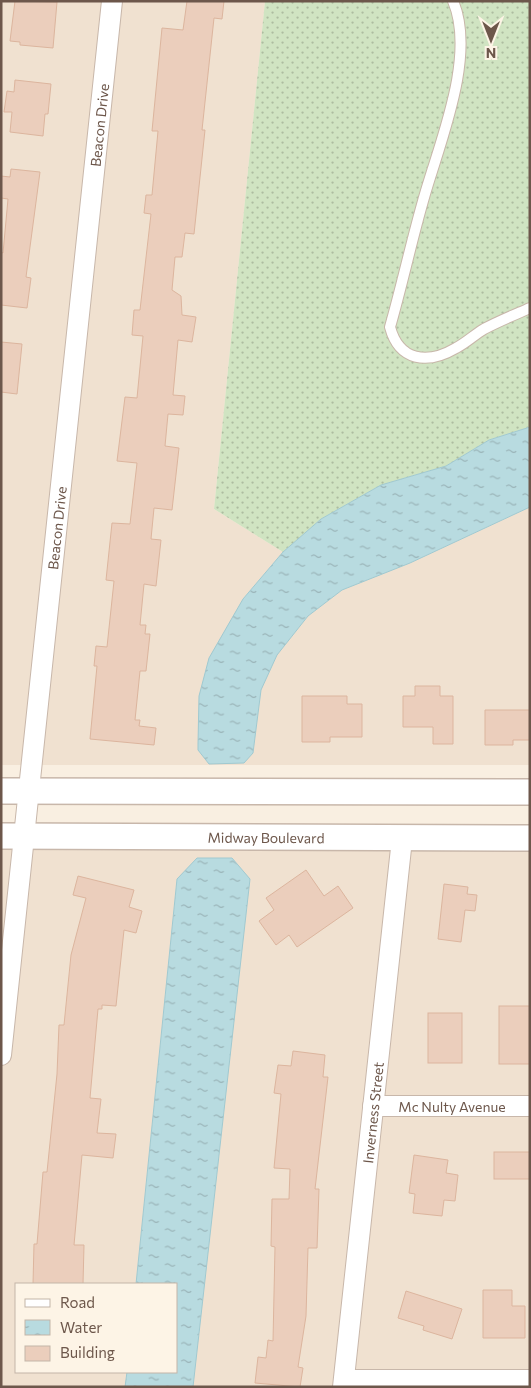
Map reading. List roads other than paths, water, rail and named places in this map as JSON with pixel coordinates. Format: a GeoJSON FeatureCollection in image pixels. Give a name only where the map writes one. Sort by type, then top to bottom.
{"type":"FeatureCollection","features":[{"type":"Feature","properties":{"kind":"street","name":"Beacon Drive"},"geometry":{"type":"LineString","coordinates":[[1,1055],[13,836],[29,791],[112,1]]}},
{"type":"Feature","properties":{"kind":"street"},"geometry":{"type":"LineString","coordinates":[[1,791],[530,792]]}},
{"type":"Feature","properties":{"kind":"street","name":"Midway Boulevard"},"geometry":{"type":"LineString","coordinates":[[13,836],[530,838]]}},
{"type":"Feature","properties":{"kind":"street","name":"Inverness Street"},"geometry":{"type":"LineString","coordinates":[[344,1383],[402,839]]}},
{"type":"Feature","properties":{"kind":"street","name":"Mc Nulty Avenue"},"geometry":{"type":"LineString","coordinates":[[373,1106],[530,1106]]}},
{"type":"Feature","properties":{"kind":"street"},"geometry":{"type":"LineString","coordinates":[[344,1383],[530,1380]]}},
{"type":"Feature","properties":{"kind":"lane"},"geometry":{"type":"LineString","coordinates":[[453,1],[458,11],[460,34],[454,96],[431,171],[390,327],[394,341],[402,351],[418,358],[434,357],[455,349],[504,319],[530,308]]}},
{"type":"Feature","properties":{"kind":"water"},"geometry":{"type":"Polygon","coordinates":[[[530,427],[530,507],[410,563],[342,590],[308,616],[277,655],[261,690],[253,753],[244,763],[209,764],[198,750],[198,744],[199,696],[209,658],[243,599],[283,552],[321,519],[381,485],[446,466],[489,440],[530,427]]]}},
{"type":"Feature","properties":{"kind":"water"},"geometry":{"type":"Polygon","coordinates":[[[197,858],[232,858],[250,879],[193,1387],[125,1387],[127,1373],[178,1373],[178,1283],[136,1283],[177,879],[197,858]]]}}]}
